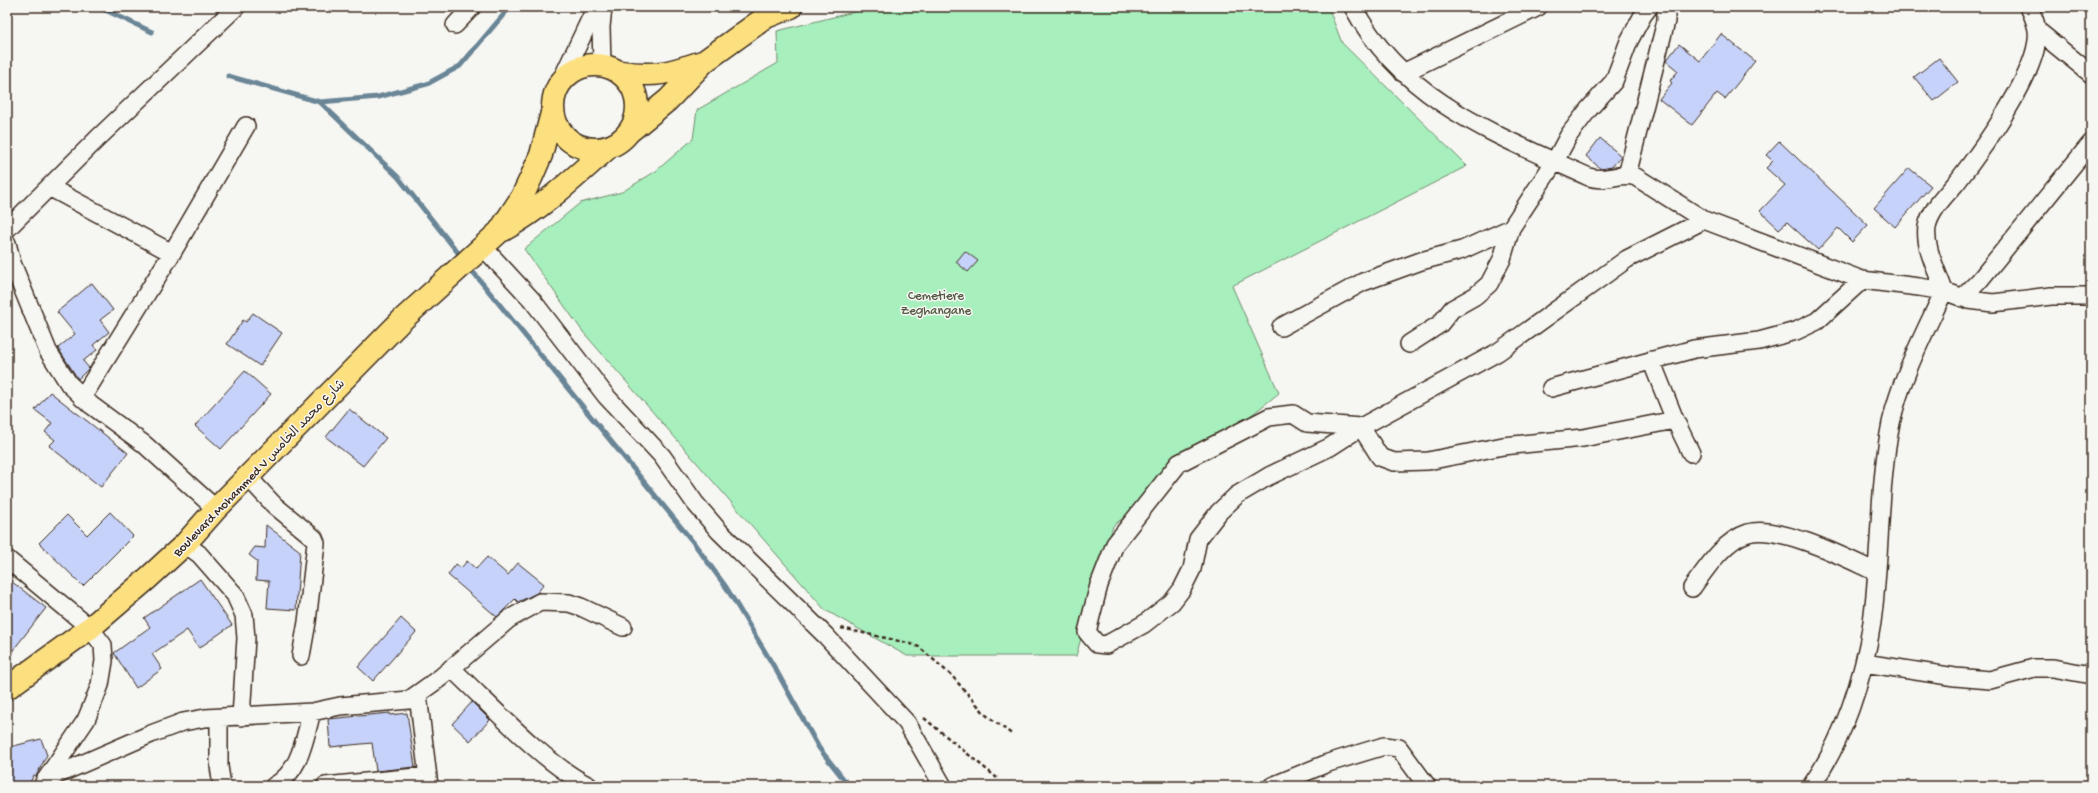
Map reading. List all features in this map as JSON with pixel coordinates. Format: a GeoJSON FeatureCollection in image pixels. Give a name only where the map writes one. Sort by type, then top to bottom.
{"type":"FeatureCollection","features":[{"type":"Feature","properties":{"kind":"main road"},"geometry":{"type":"LineString","coordinates":[[705,60],[662,74],[644,76],[589,64],[576,68],[566,76],[558,87],[554,98],[553,109],[555,122],[562,133],[571,142],[583,147],[596,149],[609,147],[620,141],[668,100],[705,60],[766,17],[791,7]]}},
{"type":"Feature","properties":{"kind":"main road"},"geometry":{"type":"LineString","coordinates":[[611,68],[631,85],[637,100],[638,111],[630,131]]}},
{"type":"Feature","properties":{"kind":"main road","name":"Boulevard Mohammed V شارع محمد الخامس"},"geometry":{"type":"LineString","coordinates":[[7,688],[90,628],[120,604],[185,544],[216,509],[402,320],[433,294],[499,232],[522,197],[531,178],[540,155],[553,109]]}},
{"type":"Feature","properties":{"kind":"main road","name":"Boulevard Mohammed V شارع محمد الخامس"},"geometry":{"type":"LineString","coordinates":[[499,232],[523,219],[548,201],[609,147]]}},
{"type":"Feature","properties":{"kind":"street"},"geometry":{"type":"LineString","coordinates":[[7,229],[98,138],[236,7]]}},
{"type":"Feature","properties":{"kind":"street"},"geometry":{"type":"LineString","coordinates":[[455,25],[472,7]]}},
{"type":"Feature","properties":{"kind":"street"},"geometry":{"type":"LineString","coordinates":[[558,87],[596,7]]}},
{"type":"Feature","properties":{"kind":"street"},"geometry":{"type":"LineString","coordinates":[[603,7],[601,27],[611,68]]}},
{"type":"Feature","properties":{"kind":"street"},"geometry":{"type":"LineString","coordinates":[[1353,7],[1378,44],[1403,73],[1444,105],[1501,139],[1556,161],[1594,179],[1612,179],[1627,175],[1636,177],[1659,190],[1704,220],[1862,280],[1944,292],[1962,298],[1993,303],[2051,296],[2091,296]]}},
{"type":"Feature","properties":{"kind":"street"},"geometry":{"type":"LineString","coordinates":[[1403,73],[1538,7]]}},
{"type":"Feature","properties":{"kind":"street"},"geometry":{"type":"LineString","coordinates":[[1410,344],[1440,324],[1452,309],[1475,296],[1489,284],[1502,259],[1511,228],[1556,161],[1569,135],[1581,118],[1614,81],[1628,41],[1643,14],[1650,7]]}},
{"type":"Feature","properties":{"kind":"street"},"geometry":{"type":"LineString","coordinates":[[1627,175],[1666,21],[1666,7]]}},
{"type":"Feature","properties":{"kind":"street"},"geometry":{"type":"LineString","coordinates":[[2029,7],[2038,30],[2091,74]]}},
{"type":"Feature","properties":{"kind":"street"},"geometry":{"type":"LineString","coordinates":[[1811,786],[1826,765],[1855,694],[1864,663],[1872,623],[1886,459],[1897,399],[1906,374],[1944,292],[1928,243],[1928,224],[1942,200],[1966,170],[2022,85],[2034,57],[2038,30]]}},
{"type":"Feature","properties":{"kind":"street"},"geometry":{"type":"LineString","coordinates":[[82,398],[172,253],[246,126]]}},
{"type":"Feature","properties":{"kind":"street"},"geometry":{"type":"LineString","coordinates":[[1962,298],[1979,281],[2091,143]]}},
{"type":"Feature","properties":{"kind":"street"},"geometry":{"type":"LineString","coordinates":[[49,187],[172,253]]}},
{"type":"Feature","properties":{"kind":"street"},"geometry":{"type":"LineString","coordinates":[[1361,427],[1307,423],[1293,414],[1269,417],[1179,463],[1115,544],[1099,585],[1087,632],[1097,644],[1106,645],[1144,624],[1172,602],[1182,589],[1192,569],[1198,539],[1219,512],[1230,501],[1269,476],[1330,447],[1361,427],[1498,352],[1627,259],[1704,220]]}},
{"type":"Feature","properties":{"kind":"street"},"geometry":{"type":"LineString","coordinates":[[1281,327],[1363,282],[1421,261],[1462,250],[1511,228]]}},
{"type":"Feature","properties":{"kind":"street"},"geometry":{"type":"LineString","coordinates":[[7,243],[12,263],[48,350],[61,374],[82,398],[144,444],[216,509]]}},
{"type":"Feature","properties":{"kind":"street"},"geometry":{"type":"LineString","coordinates":[[477,254],[532,300],[606,396],[662,456],[694,503],[719,531],[813,623],[907,724],[943,786]]}},
{"type":"Feature","properties":{"kind":"street"},"geometry":{"type":"LineString","coordinates":[[1550,388],[1694,349],[1759,341],[1796,331],[1817,321],[1862,280]]}},
{"type":"Feature","properties":{"kind":"street"},"geometry":{"type":"LineString","coordinates":[[1651,360],[1675,420],[1691,453]]}},
{"type":"Feature","properties":{"kind":"street"},"geometry":{"type":"LineString","coordinates":[[1361,427],[1380,456],[1394,462],[1428,461],[1503,446],[1584,438],[1675,420]]}},
{"type":"Feature","properties":{"kind":"street"},"geometry":{"type":"LineString","coordinates":[[248,476],[274,505],[314,538],[316,543],[307,622],[301,656]]}},
{"type":"Feature","properties":{"kind":"street"},"geometry":{"type":"LineString","coordinates":[[1692,588],[1718,555],[1739,538],[1756,532],[1780,536],[1828,549],[1876,572]]}},
{"type":"Feature","properties":{"kind":"street"},"geometry":{"type":"LineString","coordinates":[[185,544],[199,554],[235,595],[244,615],[246,638],[241,717]]}},
{"type":"Feature","properties":{"kind":"street"},"geometry":{"type":"LineString","coordinates":[[7,559],[90,628],[103,645],[104,660],[100,685],[86,720],[43,783]]}},
{"type":"Feature","properties":{"kind":"street"},"geometry":{"type":"LineString","coordinates":[[43,783],[177,725],[205,718],[312,712],[340,706],[402,702],[418,695],[509,618],[540,602],[569,603],[581,607],[623,627]]}},
{"type":"Feature","properties":{"kind":"street"},"geometry":{"type":"LineString","coordinates":[[1864,663],[1985,679],[2000,678],[2014,672],[2034,668],[2053,668],[2091,675]]}},
{"type":"Feature","properties":{"kind":"street"},"geometry":{"type":"LineString","coordinates":[[451,668],[538,749],[575,779],[589,786]]}},
{"type":"Feature","properties":{"kind":"street"},"geometry":{"type":"LineString","coordinates":[[325,786],[428,781],[418,695]]}},
{"type":"Feature","properties":{"kind":"street"},"geometry":{"type":"LineString","coordinates":[[274,786],[292,780],[312,712]]}},
{"type":"Feature","properties":{"kind":"street"},"geometry":{"type":"LineString","coordinates":[[219,718],[219,766],[222,786]]}},
{"type":"Feature","properties":{"kind":"street"},"geometry":{"type":"LineString","coordinates":[[1272,786],[1328,763],[1384,746],[1399,748],[1427,786]]}},
{"type":"Feature","properties":{"kind":"path"},"geometry":{"type":"LineString","coordinates":[[813,623],[888,638],[919,648],[952,676],[986,715],[1013,735]]}},
{"type":"Feature","properties":{"kind":"path"},"geometry":{"type":"LineString","coordinates":[[919,714],[997,778]]}},
{"type":"Feature","properties":{"kind":"green space","name":"Cemetiere Zeghangane"},"geometry":{"type":"Polygon","coordinates":[[[874,7],[1328,7],[1342,43],[1467,166],[1232,286],[1279,393],[1113,526],[1076,656],[907,656],[825,610],[583,332],[524,249],[580,203],[622,192],[656,171],[693,139],[697,110],[778,63],[777,31],[874,7]]]}},
{"type":"Feature","properties":{"kind":"building"},"geometry":{"type":"Polygon","coordinates":[[[1721,34],[1755,61],[1725,99],[1717,93],[1692,125],[1659,99],[1672,83],[1670,81],[1678,71],[1666,61],[1679,44],[1700,61],[1721,34]]]}},
{"type":"Feature","properties":{"kind":"building"},"geometry":{"type":"Polygon","coordinates":[[[1939,58],[1958,82],[1934,101],[1914,77],[1939,58]]]}},
{"type":"Feature","properties":{"kind":"building"},"geometry":{"type":"Polygon","coordinates":[[[1600,138],[1621,156],[1612,167],[1601,169],[1586,156],[1600,138]]]}},
{"type":"Feature","properties":{"kind":"building"},"geometry":{"type":"Polygon","coordinates":[[[1779,141],[1868,225],[1852,242],[1838,228],[1818,250],[1787,222],[1779,229],[1760,211],[1785,185],[1766,168],[1773,161],[1766,155],[1779,141]]]}},
{"type":"Feature","properties":{"kind":"building"},"geometry":{"type":"Polygon","coordinates":[[[1909,168],[1931,186],[1895,227],[1874,208],[1909,168]]]}},
{"type":"Feature","properties":{"kind":"building"},"geometry":{"type":"Polygon","coordinates":[[[965,251],[978,261],[968,272],[956,262],[965,251]]]}},
{"type":"Feature","properties":{"kind":"building"},"geometry":{"type":"Polygon","coordinates":[[[92,283],[113,310],[100,320],[109,332],[93,345],[97,350],[83,361],[89,368],[78,379],[58,348],[75,334],[57,312],[92,283]]]}},
{"type":"Feature","properties":{"kind":"building"},"geometry":{"type":"Polygon","coordinates":[[[253,313],[282,333],[260,366],[227,344],[243,320],[246,322],[253,313]]]}},
{"type":"Feature","properties":{"kind":"building"},"geometry":{"type":"Polygon","coordinates":[[[245,371],[271,394],[221,449],[195,426],[245,371]]]}},
{"type":"Feature","properties":{"kind":"building"},"geometry":{"type":"Polygon","coordinates":[[[50,392],[128,453],[101,487],[49,446],[55,440],[45,432],[52,423],[35,410],[50,392]]]}},
{"type":"Feature","properties":{"kind":"building"},"geometry":{"type":"Polygon","coordinates":[[[349,409],[386,438],[363,466],[326,437],[349,409]]]}},
{"type":"Feature","properties":{"kind":"building"},"geometry":{"type":"Polygon","coordinates":[[[110,512],[133,536],[83,586],[39,543],[67,515],[87,535],[110,512]]]}},
{"type":"Feature","properties":{"kind":"building"},"geometry":{"type":"Polygon","coordinates":[[[266,525],[300,551],[296,610],[267,608],[269,581],[256,580],[257,561],[249,555],[255,547],[265,548],[266,525]]]}},
{"type":"Feature","properties":{"kind":"building"},"geometry":{"type":"Polygon","coordinates":[[[487,557],[508,575],[518,563],[544,584],[537,593],[518,602],[515,599],[497,617],[448,575],[456,564],[461,568],[467,561],[476,569],[487,557]]]}},
{"type":"Feature","properties":{"kind":"building"},"geometry":{"type":"Polygon","coordinates":[[[7,578],[46,608],[7,658],[7,578]]]}},
{"type":"Feature","properties":{"kind":"building"},"geometry":{"type":"Polygon","coordinates":[[[200,579],[232,625],[199,648],[187,630],[152,654],[162,669],[136,688],[114,653],[150,627],[144,618],[200,579]]]}},
{"type":"Feature","properties":{"kind":"building"},"geometry":{"type":"Polygon","coordinates":[[[401,618],[416,632],[373,681],[358,667],[401,618]]]}},
{"type":"Feature","properties":{"kind":"building"},"geometry":{"type":"Polygon","coordinates":[[[472,702],[490,720],[470,741],[452,724],[472,702]]]}},
{"type":"Feature","properties":{"kind":"building"},"geometry":{"type":"Polygon","coordinates":[[[390,713],[390,715],[407,713],[415,767],[376,771],[372,743],[330,747],[328,719],[390,713]]]}},
{"type":"Feature","properties":{"kind":"building"},"geometry":{"type":"Polygon","coordinates":[[[41,739],[47,755],[36,776],[34,775],[28,786],[7,786],[7,754],[10,747],[41,739]]]}},
{"type":"Feature","properties":{"kind":"waterway"},"geometry":{"type":"LineString","coordinates":[[99,7],[152,32]]}},
{"type":"Feature","properties":{"kind":"waterway"},"geometry":{"type":"LineString","coordinates":[[228,76],[320,102],[378,97],[427,84],[460,66],[510,7]]}},
{"type":"Feature","properties":{"kind":"waterway"},"geometry":{"type":"LineString","coordinates":[[320,102],[398,177],[463,259]]}},
{"type":"Feature","properties":{"kind":"waterway"},"geometry":{"type":"LineString","coordinates":[[469,267],[693,542],[726,587],[776,670],[819,748],[849,786]]}}]}
